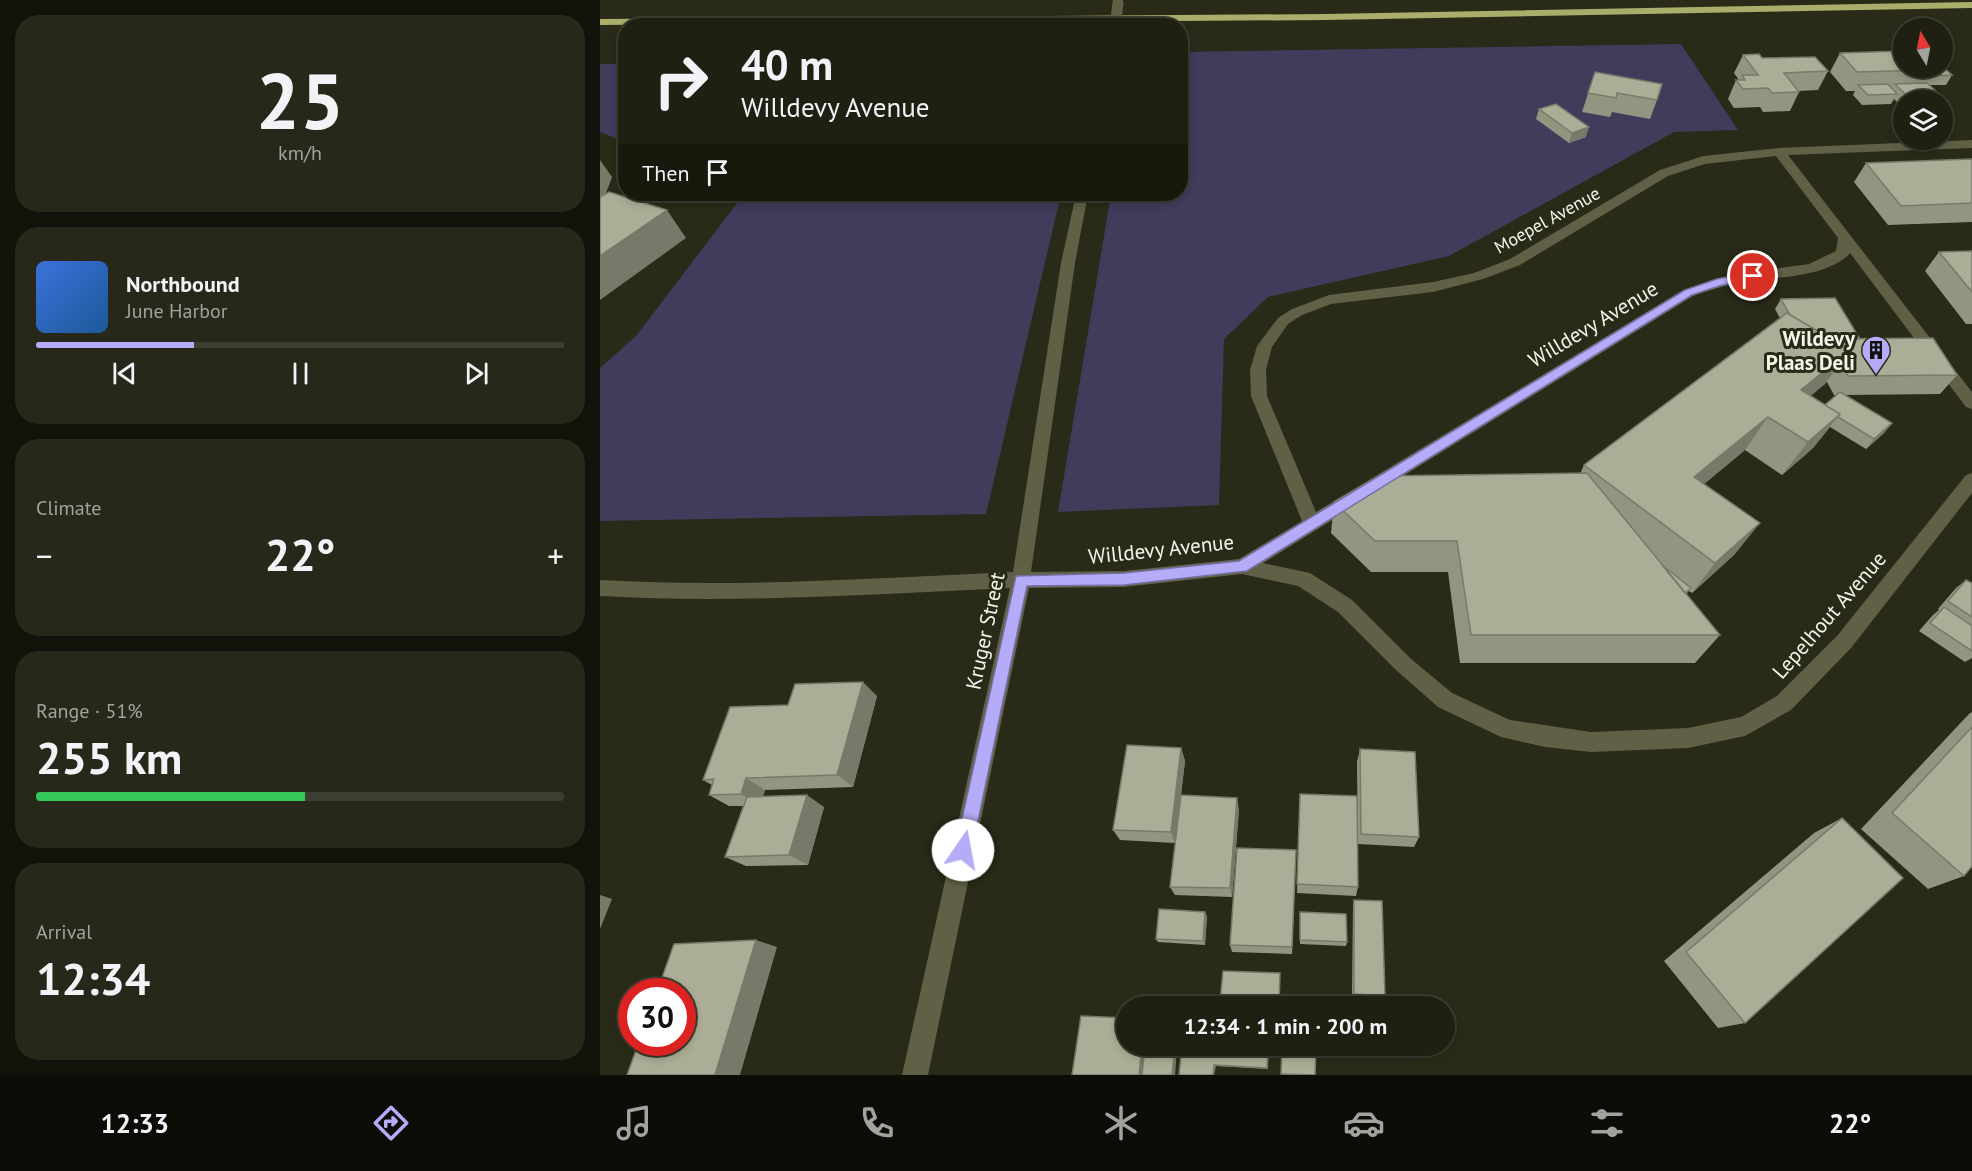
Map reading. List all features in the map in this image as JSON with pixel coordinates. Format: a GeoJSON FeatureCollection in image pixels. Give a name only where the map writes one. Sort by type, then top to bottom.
{"type":"FeatureCollection","features":[{"type":"Feature","properties":{"kind":"highway"},"geometry":{"type":"LineString","coordinates":[[1181,18],[1972,5]]}},
{"type":"Feature","properties":{"kind":"highway"},"geometry":{"type":"LineString","coordinates":[[600,22],[618,22]]}},
{"type":"Feature","properties":{"kind":"street"},"geometry":{"type":"LineString","coordinates":[[1116,18],[1118,2]]}},
{"type":"Feature","properties":{"kind":"street","name":"Moepel Avenue"},"geometry":{"type":"LineString","coordinates":[[1311,522],[1259,396],[1258,370],[1265,346],[1283,321],[1311,305],[1329,300],[1433,287],[1478,276],[1515,262],[1676,168],[1703,160],[1779,152],[1972,144]]}},
{"type":"Feature","properties":{"kind":"street"},"geometry":{"type":"LineString","coordinates":[[1779,152],[1972,403]]}},
{"type":"Feature","properties":{"kind":"street","name":"Kruger Street"},"geometry":{"type":"LineString","coordinates":[[915,1075],[1021,580],[1068,263],[1081,201]]}},
{"type":"Feature","properties":{"kind":"street","name":"Willdevy Avenue"},"geometry":{"type":"LineString","coordinates":[[600,588],[650,591],[794,590],[1021,580],[1124,579],[1242,566],[1688,292],[1717,283],[1753,276],[1810,270],[1829,263],[1843,253],[1845,237]]}},
{"type":"Feature","properties":{"kind":"street","name":"Lepelhout Avenue"},"geometry":{"type":"LineString","coordinates":[[1242,566],[1303,579],[1345,606],[1403,664],[1445,700],[1508,730],[1591,742],[1688,738],[1745,726],[1784,703],[1844,642],[1972,480]]}},
{"type":"Feature","properties":{"kind":"shaded area"},"geometry":{"type":"Polygon","coordinates":[[[1681,44],[1738,130],[1674,132],[1449,256],[1268,297],[1224,339],[1219,505],[1058,512],[1110,201],[1188,201],[1188,52],[1681,44]]]}},
{"type":"Feature","properties":{"kind":"shaded area"},"geometry":{"type":"Polygon","coordinates":[[[600,64],[618,64],[618,139],[600,132],[600,64]]]}},
{"type":"Feature","properties":{"kind":"shaded area"},"geometry":{"type":"Polygon","coordinates":[[[739,201],[1059,201],[986,514],[600,521],[600,368],[636,336],[739,201]]]}},
{"type":"Feature","properties":{"kind":"building"},"geometry":{"type":"Polygon","coordinates":[[[1893,51],[1893,71],[1857,72],[1840,53],[1893,51]]]}},
{"type":"Feature","properties":{"kind":"building"},"geometry":{"type":"Polygon","coordinates":[[[1759,54],[1762,58],[1815,57],[1828,71],[1784,73],[1799,92],[1772,93],[1768,88],[1743,89],[1736,80],[1745,80],[1742,75],[1758,75],[1743,55],[1759,54]]]}},
{"type":"Feature","properties":{"kind":"building"},"geometry":{"type":"Polygon","coordinates":[[[1595,72],[1662,84],[1657,100],[1617,93],[1616,98],[1588,93],[1595,72]]]}},
{"type":"Feature","properties":{"kind":"building"},"geometry":{"type":"Polygon","coordinates":[[[1927,83],[1934,90],[1901,90],[1895,84],[1927,83]]]}},
{"type":"Feature","properties":{"kind":"building"},"geometry":{"type":"Polygon","coordinates":[[[1888,84],[1893,90],[1893,94],[1868,95],[1858,85],[1888,84]]]}},
{"type":"Feature","properties":{"kind":"building"},"geometry":{"type":"Polygon","coordinates":[[[1556,104],[1589,127],[1572,133],[1539,109],[1556,104]]]}},
{"type":"Feature","properties":{"kind":"building"},"geometry":{"type":"Polygon","coordinates":[[[1972,159],[1972,203],[1901,206],[1866,163],[1972,159]]]}},
{"type":"Feature","properties":{"kind":"building"},"geometry":{"type":"Polygon","coordinates":[[[609,192],[618,195],[618,201],[638,201],[667,210],[600,256],[600,197],[609,192]]]}},
{"type":"Feature","properties":{"kind":"building"},"geometry":{"type":"Polygon","coordinates":[[[1972,251],[1972,292],[1939,252],[1972,251]]]}},
{"type":"Feature","properties":{"kind":"building"},"geometry":{"type":"Polygon","coordinates":[[[1835,298],[1860,339],[1832,339],[1790,315],[1781,299],[1835,298]]]}},
{"type":"Feature","properties":{"kind":"building"},"geometry":{"type":"Polygon","coordinates":[[[1787,313],[1850,350],[1801,390],[1840,414],[1808,442],[1768,417],[1694,477],[1760,523],[1715,563],[1584,465],[1787,313]]]}},
{"type":"Feature","properties":{"kind":"building"},"geometry":{"type":"Polygon","coordinates":[[[1933,338],[1957,375],[1848,376],[1841,363],[1850,350],[1832,339],[1933,338]]]}},
{"type":"Feature","properties":{"kind":"building"},"geometry":{"type":"Polygon","coordinates":[[[1840,392],[1892,423],[1874,439],[1838,417],[1840,414],[1825,405],[1840,392]]]}},
{"type":"Feature","properties":{"kind":"building"},"geometry":{"type":"Polygon","coordinates":[[[1587,473],[1720,635],[1471,635],[1457,541],[1375,541],[1334,502],[1379,476],[1587,473]]]}},
{"type":"Feature","properties":{"kind":"building"},"geometry":{"type":"Polygon","coordinates":[[[1662,565],[1691,588],[1685,593],[1662,565]]]}},
{"type":"Feature","properties":{"kind":"building"},"geometry":{"type":"Polygon","coordinates":[[[1966,580],[1972,583],[1972,617],[1948,601],[1966,580]]]}},
{"type":"Feature","properties":{"kind":"building"},"geometry":{"type":"Polygon","coordinates":[[[1944,607],[1972,626],[1972,651],[1930,623],[1944,607]]]}},
{"type":"Feature","properties":{"kind":"building"},"geometry":{"type":"Polygon","coordinates":[[[863,682],[837,775],[746,778],[741,794],[709,795],[714,779],[703,780],[730,707],[788,705],[795,684],[863,682]]]}},
{"type":"Feature","properties":{"kind":"building"},"geometry":{"type":"Polygon","coordinates":[[[1972,727],[1972,866],[1964,876],[1892,813],[1972,727]]]}},
{"type":"Feature","properties":{"kind":"building"},"geometry":{"type":"Polygon","coordinates":[[[1127,745],[1181,748],[1171,832],[1113,830],[1127,745]]]}},
{"type":"Feature","properties":{"kind":"building"},"geometry":{"type":"Polygon","coordinates":[[[1360,749],[1415,752],[1419,837],[1361,834],[1360,749]]]}},
{"type":"Feature","properties":{"kind":"building"},"geometry":{"type":"Polygon","coordinates":[[[1300,794],[1357,796],[1358,887],[1297,884],[1300,794]]]}},
{"type":"Feature","properties":{"kind":"building"},"geometry":{"type":"Polygon","coordinates":[[[807,795],[789,855],[725,857],[747,797],[807,795]]]}},
{"type":"Feature","properties":{"kind":"building"},"geometry":{"type":"Polygon","coordinates":[[[1181,795],[1237,798],[1230,888],[1170,887],[1181,795]]]}},
{"type":"Feature","properties":{"kind":"building"},"geometry":{"type":"Polygon","coordinates":[[[1842,818],[1903,878],[1745,1023],[1686,952],[1842,818]]]}},
{"type":"Feature","properties":{"kind":"building"},"geometry":{"type":"Polygon","coordinates":[[[1237,848],[1296,850],[1292,947],[1230,945],[1237,848]]]}},
{"type":"Feature","properties":{"kind":"building"},"geometry":{"type":"Polygon","coordinates":[[[1354,900],[1382,901],[1385,996],[1354,994],[1354,900]]]}},
{"type":"Feature","properties":{"kind":"building"},"geometry":{"type":"Polygon","coordinates":[[[1159,909],[1205,912],[1203,941],[1156,939],[1159,909]]]}},
{"type":"Feature","properties":{"kind":"building"},"geometry":{"type":"Polygon","coordinates":[[[1300,912],[1346,914],[1347,942],[1300,940],[1300,912]]]}},
{"type":"Feature","properties":{"kind":"building"},"geometry":{"type":"Polygon","coordinates":[[[756,940],[715,1075],[627,1075],[634,1056],[696,1056],[696,978],[662,978],[674,944],[756,940]]]}},
{"type":"Feature","properties":{"kind":"building"},"geometry":{"type":"Polygon","coordinates":[[[1223,971],[1280,973],[1279,996],[1221,996],[1223,971]]]}},
{"type":"Feature","properties":{"kind":"building"},"geometry":{"type":"Polygon","coordinates":[[[1081,1016],[1116,1018],[1116,1056],[1141,1056],[1139,1075],[1072,1075],[1081,1016]]]}},
{"type":"Feature","properties":{"kind":"building"},"geometry":{"type":"Polygon","coordinates":[[[1144,1056],[1174,1056],[1172,1075],[1142,1075],[1144,1056]]]}},
{"type":"Feature","properties":{"kind":"building"},"geometry":{"type":"Polygon","coordinates":[[[1181,1056],[1268,1056],[1267,1068],[1214,1065],[1213,1075],[1179,1075],[1181,1056]]]}},
{"type":"Feature","properties":{"kind":"building"},"geometry":{"type":"Polygon","coordinates":[[[1282,1056],[1316,1056],[1315,1075],[1281,1074],[1282,1056]]]}},
{"type":"Feature","properties":{"kind":"place","name":"Wildevy Plaas Deli"},"geometry":{"type":"Point","coordinates":[1876,376]}},
{"type":"Feature","properties":{"kind":"route"},"geometry":{"type":"LineString","coordinates":[[963,850],[1021,580],[1124,579],[1242,566],[1688,292],[1717,283],[1753,276]]}}]}
